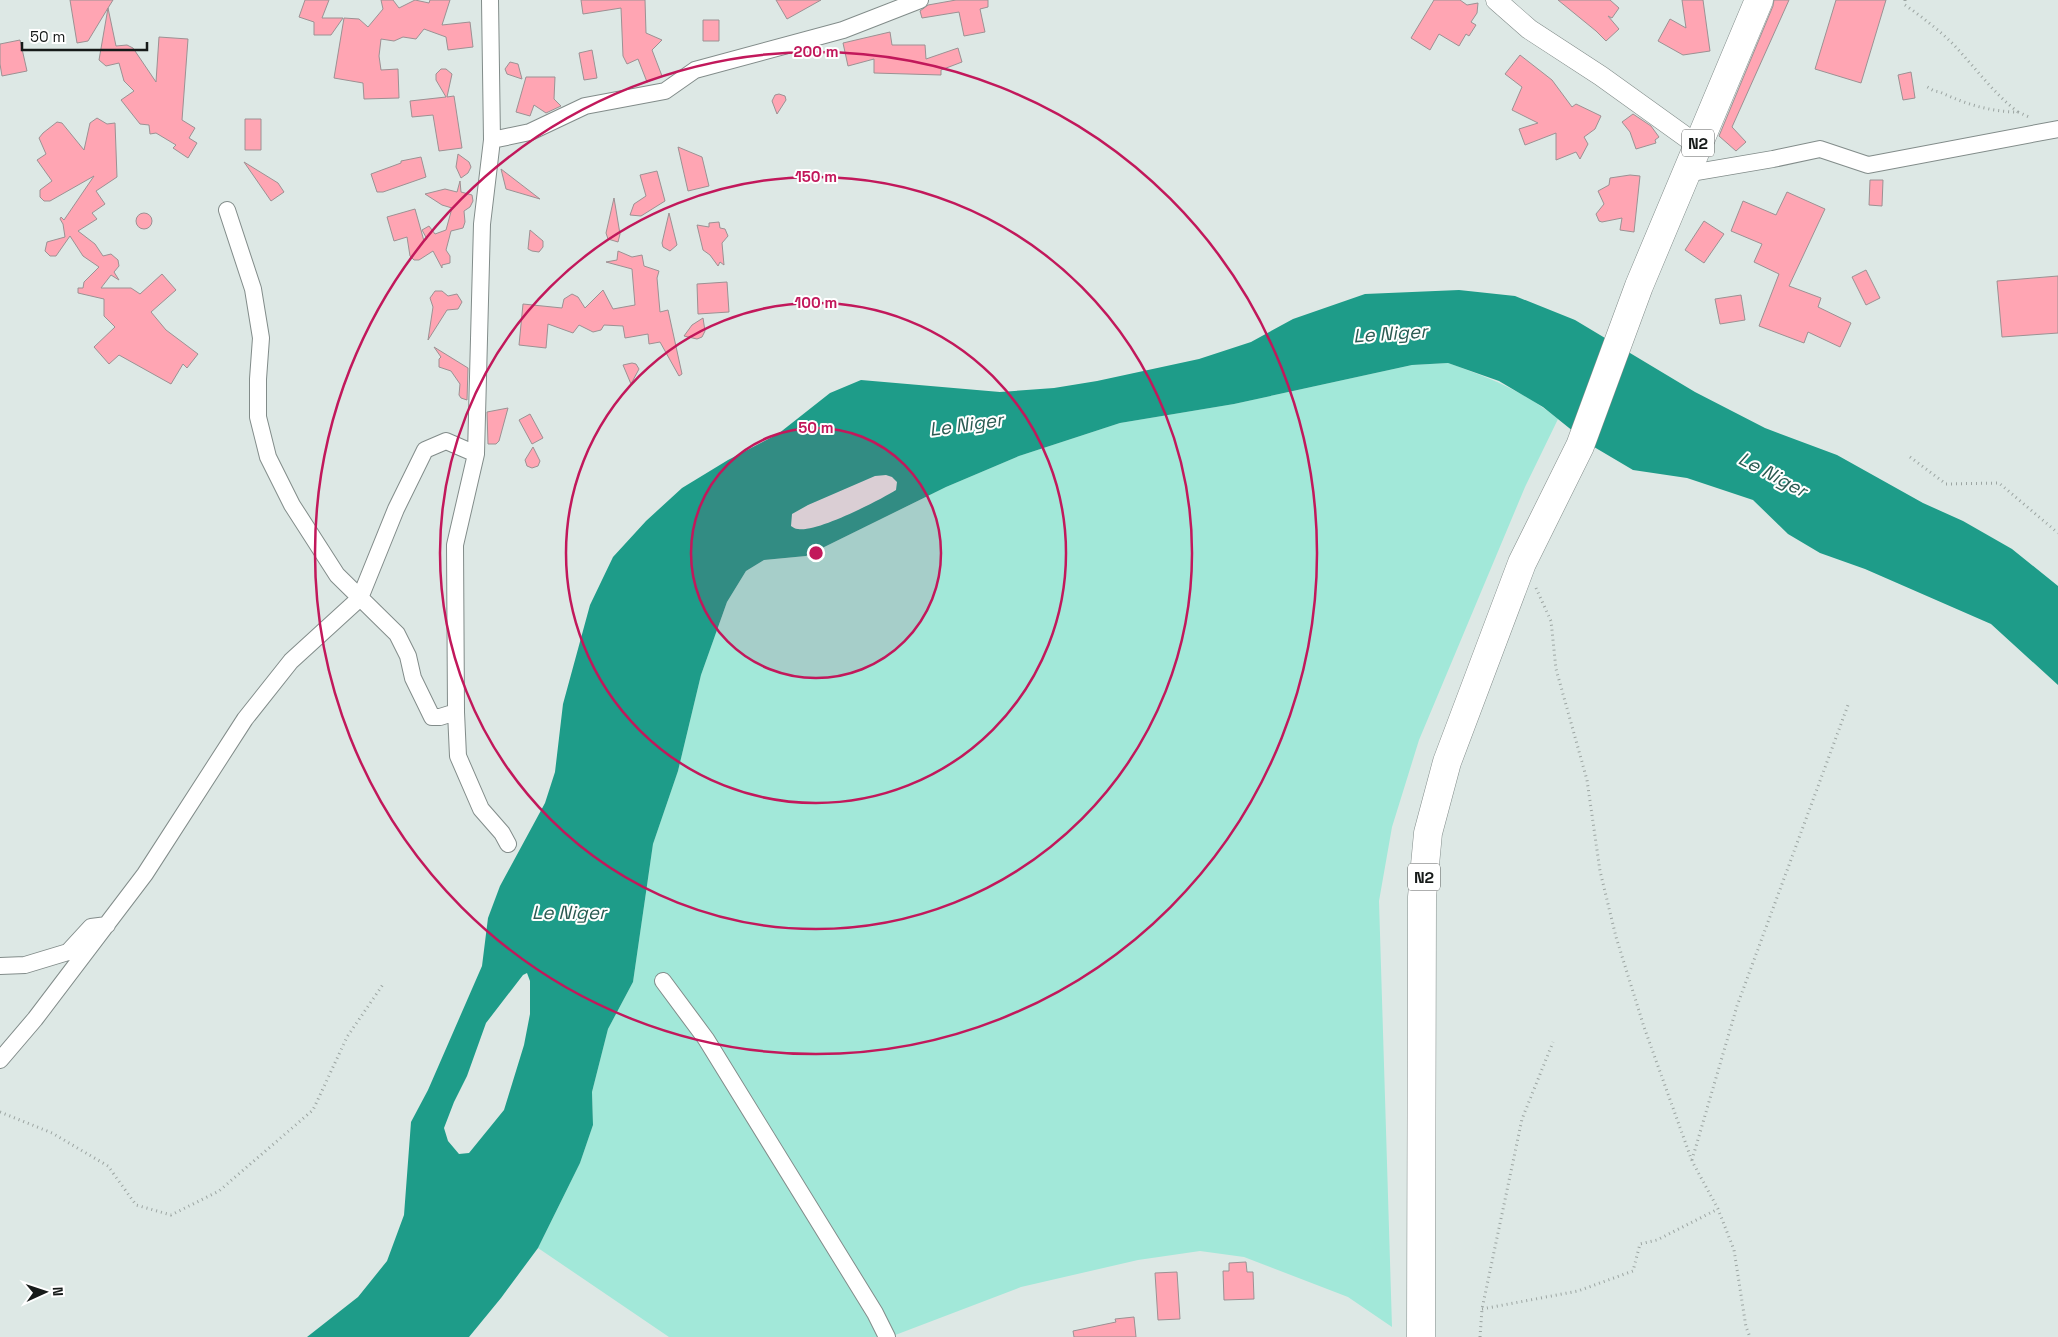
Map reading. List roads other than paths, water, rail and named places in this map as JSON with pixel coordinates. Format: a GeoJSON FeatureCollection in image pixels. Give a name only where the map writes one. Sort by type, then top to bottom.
{"type":"FeatureCollection","features":[{"type":"Feature","properties":{"kind":"highway","name":"N2"},"geometry":{"type":"LineString","coordinates":[[1421,1337],[1422,897],[1428,833],[1447,762],[1522,563],[1580,446],[1639,286],[1759,0]]}},
{"type":"Feature","properties":{"kind":"street"},"geometry":{"type":"LineString","coordinates":[[490,0],[492,140],[482,224],[476,454],[456,545],[456,712],[458,756],[481,809],[502,833],[508,844]]}},
{"type":"Feature","properties":{"kind":"street"},"geometry":{"type":"LineString","coordinates":[[492,140],[530,132],[585,106],[665,91],[695,70],[843,30],[920,0]]}},
{"type":"Feature","properties":{"kind":"street"},"geometry":{"type":"LineString","coordinates":[[1496,0],[1529,29],[1601,76],[1697,145]]}},
{"type":"Feature","properties":{"kind":"street"},"geometry":{"type":"LineString","coordinates":[[1685,174],[1820,149],[1868,165],[2058,129]]}},
{"type":"Feature","properties":{"kind":"street"},"geometry":{"type":"LineString","coordinates":[[227,210],[253,289],[261,338],[258,417],[268,457],[292,505],[338,575],[397,634],[408,656],[413,678],[432,717],[440,717],[456,712]]}},
{"type":"Feature","properties":{"kind":"street"},"geometry":{"type":"LineString","coordinates":[[0,1060],[35,1019],[145,874],[245,719],[291,662],[360,598],[396,509],[425,450],[446,441],[476,454]]}},
{"type":"Feature","properties":{"kind":"street"},"geometry":{"type":"LineString","coordinates":[[0,966],[25,965],[68,952],[91,927],[107,925]]}},
{"type":"Feature","properties":{"kind":"street"},"geometry":{"type":"LineString","coordinates":[[663,981],[706,1039],[876,1314],[888,1337]]}},
{"type":"Feature","properties":{"kind":"water","name":"Le Niger"},"geometry":{"type":"Polygon","coordinates":[[[1459,290],[1515,296],[1575,320],[1695,392],[1765,428],[1837,455],[1923,503],[1963,521],[2012,549],[2058,586],[2058,685],[1991,624],[1865,569],[1820,553],[1788,534],[1753,500],[1687,478],[1633,470],[1589,444],[1543,407],[1499,381],[1448,363],[1412,365],[1234,404],[1120,423],[1019,456],[946,487],[806,556],[764,560],[746,571],[727,602],[701,675],[678,771],[653,844],[633,982],[608,1029],[592,1092],[593,1125],[580,1163],[538,1248],[469,1337],[307,1337],[358,1297],[387,1261],[404,1215],[411,1122],[428,1090],[482,966],[488,918],[500,886],[545,803],[555,772],[563,704],[590,605],[613,557],[646,521],[682,488],[728,460],[778,434],[830,393],[861,380],[1000,392],[1054,388],[1097,381],[1199,359],[1251,342],[1293,319],[1365,294],[1459,290]],[[886,475],[875,476],[808,505],[792,514],[791,526],[798,529],[807,529],[819,526],[848,515],[876,501],[896,490],[897,482],[892,477],[886,475]],[[527,973],[523,975],[486,1023],[467,1076],[444,1128],[448,1141],[459,1154],[469,1153],[504,1110],[524,1045],[530,1014],[530,981],[527,973]]]}}]}
